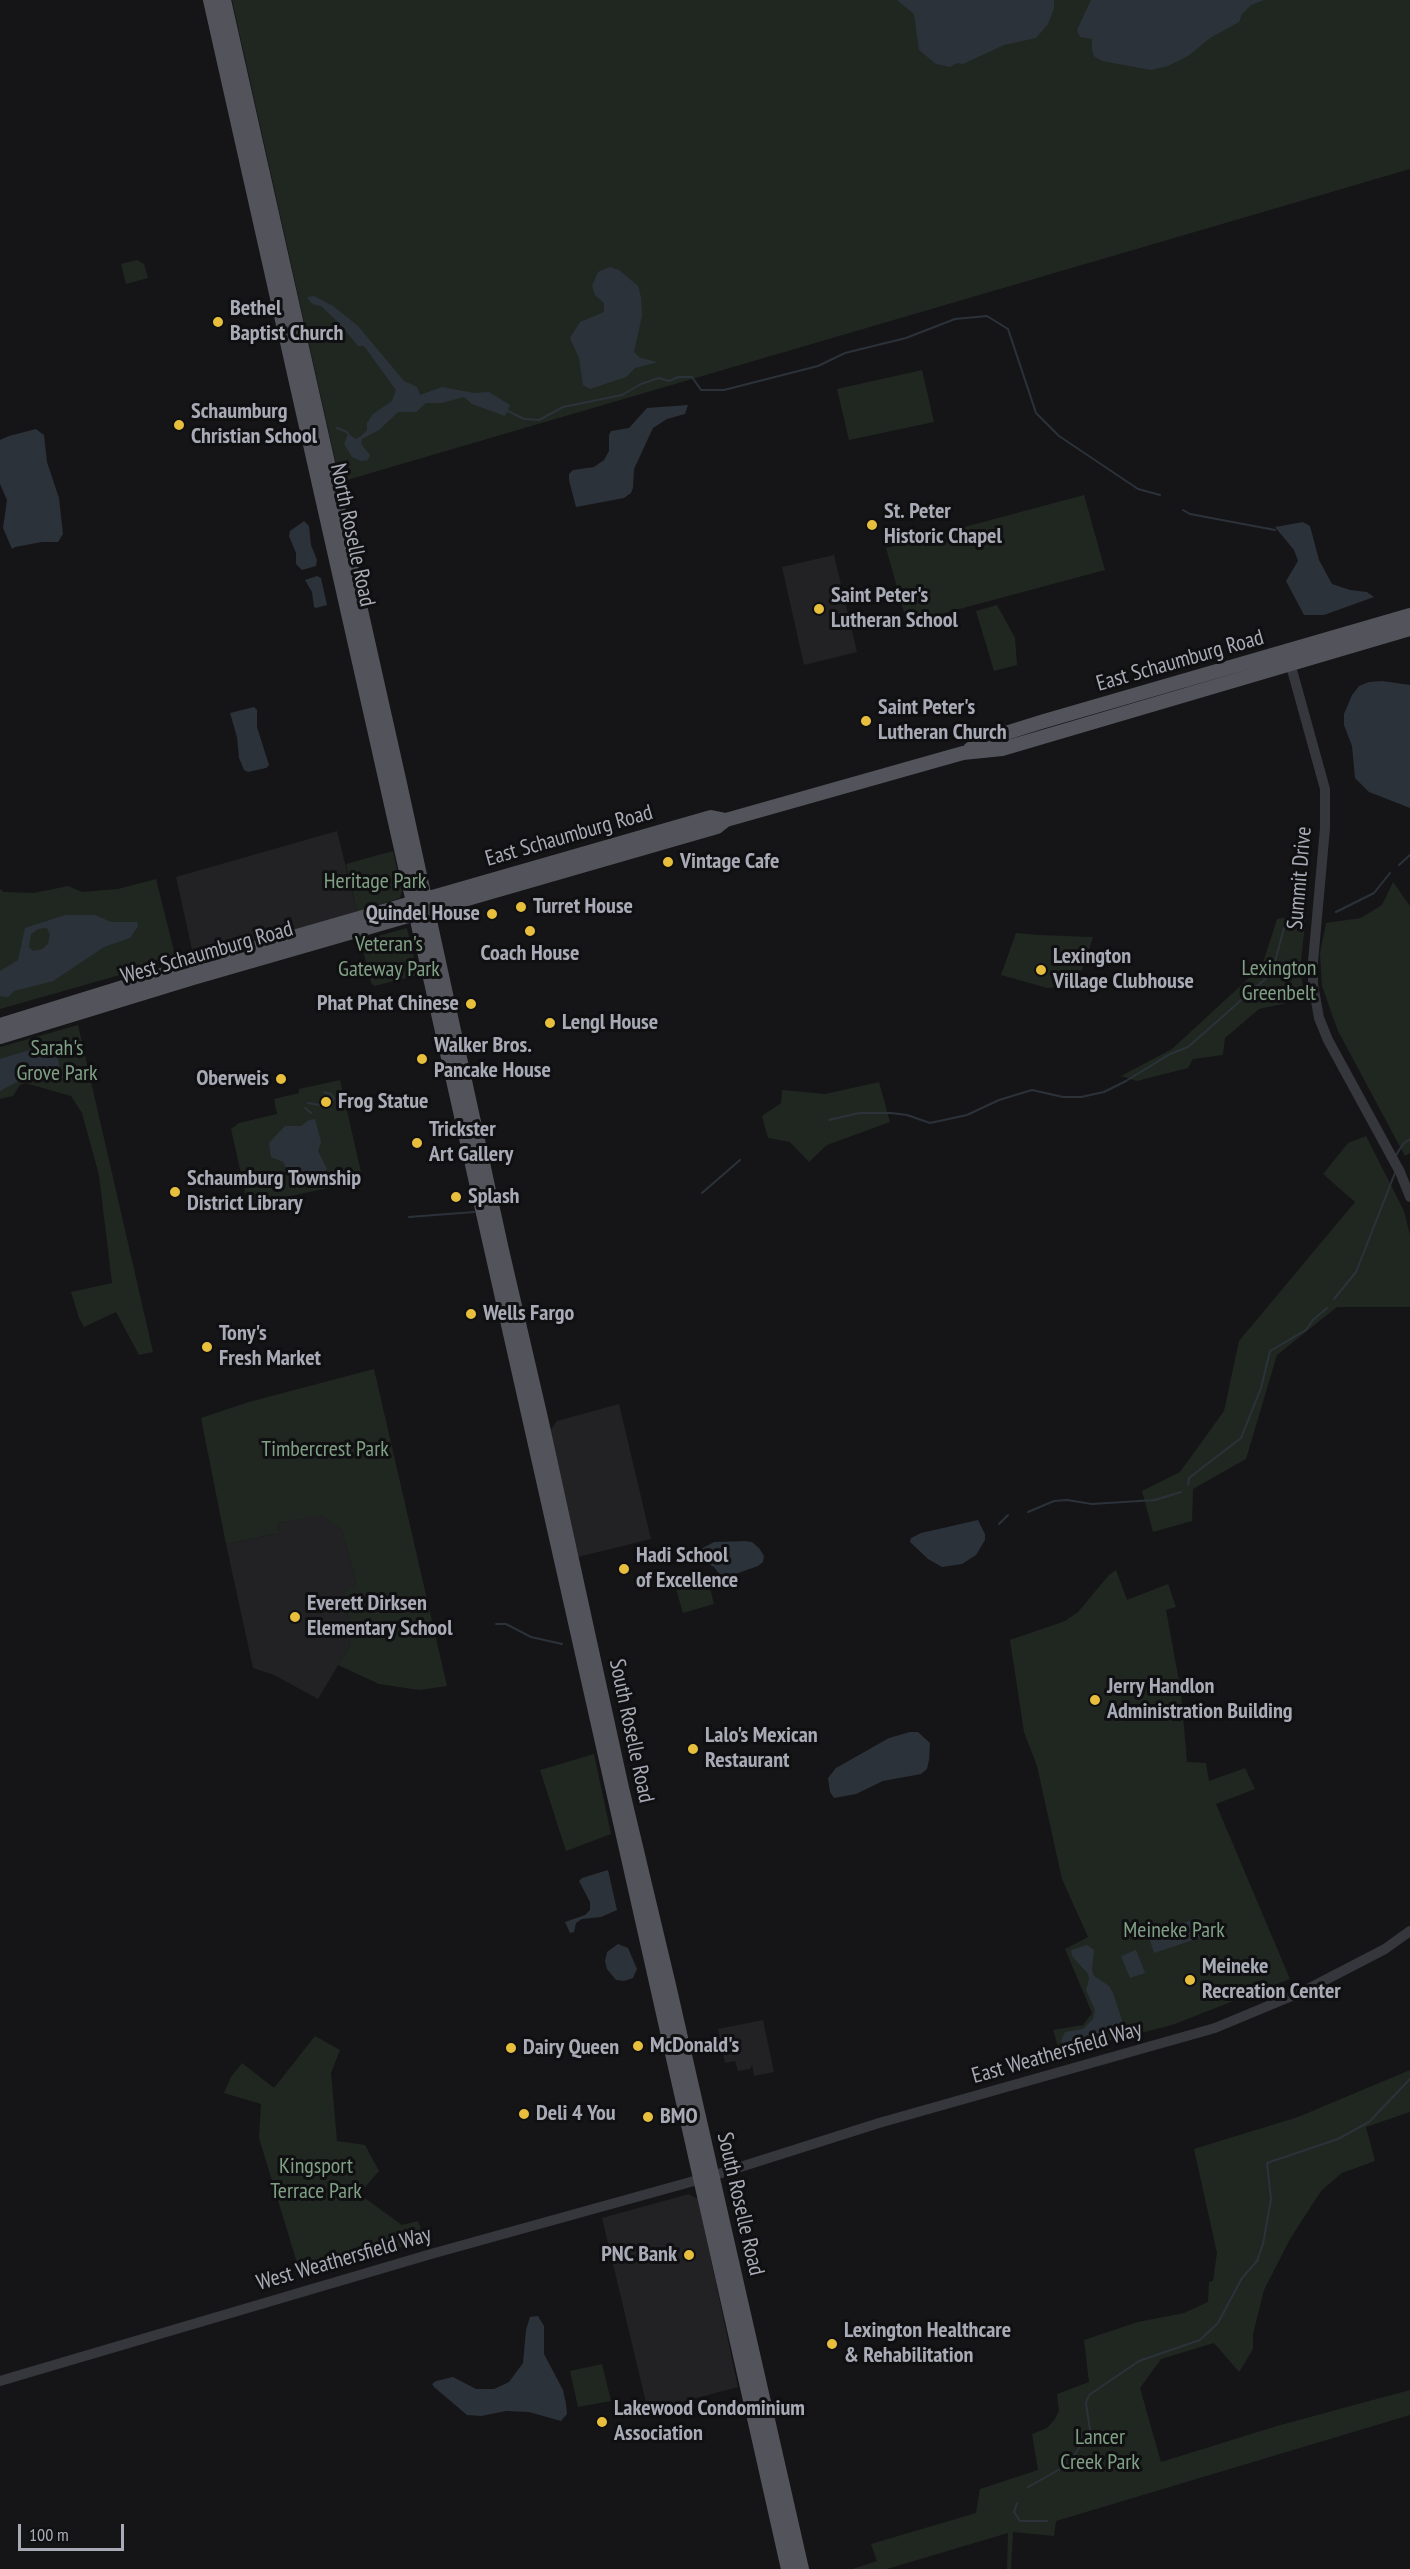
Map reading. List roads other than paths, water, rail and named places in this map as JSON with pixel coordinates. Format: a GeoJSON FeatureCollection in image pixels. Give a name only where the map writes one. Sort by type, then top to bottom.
{"type":"FeatureCollection","features":[{"type":"Feature","properties":{"kind":"main road","name":"North Roselle Road"},"geometry":{"type":"LineString","coordinates":[[210,0],[420,907]]}},
{"type":"Feature","properties":{"kind":"main road","name":"North Roselle Road"},"geometry":{"type":"LineString","coordinates":[[224,0],[420,907]]}},
{"type":"Feature","properties":{"kind":"main road","name":"East Schaumburg Road"},"geometry":{"type":"LineString","coordinates":[[1289,659],[1410,615]]}},
{"type":"Feature","properties":{"kind":"main road","name":"East Schaumburg Road"},"geometry":{"type":"LineString","coordinates":[[420,907],[717,827],[726,820],[963,753],[990,738],[1037,723],[1410,629]]}},
{"type":"Feature","properties":{"kind":"main road","name":"West Schaumburg Road"},"geometry":{"type":"LineString","coordinates":[[0,1025],[175,971],[420,907]]}},
{"type":"Feature","properties":{"kind":"main road","name":"West Schaumburg Road"},"geometry":{"type":"LineString","coordinates":[[0,1037],[420,907]]}},
{"type":"Feature","properties":{"kind":"main road","name":"South Roselle Road"},"geometry":{"type":"LineString","coordinates":[[420,907],[625,1800],[788,2569]]}},
{"type":"Feature","properties":{"kind":"main road","name":"South Roselle Road"},"geometry":{"type":"LineString","coordinates":[[706,2177],[802,2569]]}},
{"type":"Feature","properties":{"kind":"street","name":"Summit Drive"},"geometry":{"type":"LineString","coordinates":[[1289,659],[1325,789],[1325,828],[1313,962],[1313,984],[1319,1018],[1328,1040],[1400,1172],[1410,1197]]}},
{"type":"Feature","properties":{"kind":"street","name":"East Weathersfield Way"},"geometry":{"type":"LineString","coordinates":[[706,2177],[879,2123],[1215,2028],[1304,1991],[1385,1949],[1410,1931]]}},
{"type":"Feature","properties":{"kind":"street","name":"West Weathersfield Way"},"geometry":{"type":"LineString","coordinates":[[0,2381],[431,2254],[706,2177]]}},
{"type":"Feature","properties":{"kind":"waterway"},"geometry":{"type":"LineString","coordinates":[[506,410],[524,419],[539,420],[563,407],[622,395],[641,384],[659,378],[669,381],[678,377],[692,377],[701,390],[724,390],[818,366],[845,353],[906,338],[955,319],[987,316],[1008,329],[1036,413],[1059,436],[1138,489],[1160,495]]}},
{"type":"Feature","properties":{"kind":"waterway"},"geometry":{"type":"LineString","coordinates":[[337,428],[349,435]]}},
{"type":"Feature","properties":{"kind":"waterway"},"geometry":{"type":"LineString","coordinates":[[1183,510],[1190,514],[1275,530]]}},
{"type":"Feature","properties":{"kind":"waterway"},"geometry":{"type":"LineString","coordinates":[[1399,865],[1410,855]]}},
{"type":"Feature","properties":{"kind":"waterway"},"geometry":{"type":"LineString","coordinates":[[1336,912],[1374,893],[1390,873]]}},
{"type":"Feature","properties":{"kind":"waterway"},"geometry":{"type":"LineString","coordinates":[[829,1120],[859,1113],[891,1113],[907,1115],[930,1123],[967,1115],[999,1100],[1032,1090],[1063,1097],[1081,1097],[1104,1092],[1170,1054],[1188,1047],[1272,973],[1284,928],[1292,923]]}},
{"type":"Feature","properties":{"kind":"waterway"},"geometry":{"type":"LineString","coordinates":[[323,1100],[332,1101],[334,1098],[331,1094],[324,1092]]}},
{"type":"Feature","properties":{"kind":"waterway"},"geometry":{"type":"LineString","coordinates":[[308,1103],[320,1105]]}},
{"type":"Feature","properties":{"kind":"waterway"},"geometry":{"type":"LineString","coordinates":[[305,1108],[311,1113]]}},
{"type":"Feature","properties":{"kind":"waterway"},"geometry":{"type":"LineString","coordinates":[[1396,1155],[1404,1143],[1410,1139]]}},
{"type":"Feature","properties":{"kind":"waterway"},"geometry":{"type":"LineString","coordinates":[[702,1193],[740,1160]]}},
{"type":"Feature","properties":{"kind":"waterway"},"geometry":{"type":"LineString","coordinates":[[1334,1299],[1356,1272],[1395,1173]]}},
{"type":"Feature","properties":{"kind":"waterway"},"geometry":{"type":"LineString","coordinates":[[409,1217],[474,1212]]}},
{"type":"Feature","properties":{"kind":"waterway"},"geometry":{"type":"LineString","coordinates":[[1188,1485],[1189,1478],[1241,1438],[1261,1388],[1270,1351],[1306,1330],[1313,1320],[1327,1308]]}},
{"type":"Feature","properties":{"kind":"waterway"},"geometry":{"type":"LineString","coordinates":[[1028,1512],[1054,1501],[1067,1500],[1092,1504],[1155,1500],[1181,1492]]}},
{"type":"Feature","properties":{"kind":"waterway"},"geometry":{"type":"LineString","coordinates":[[999,1524],[1008,1515]]}},
{"type":"Feature","properties":{"kind":"waterway"},"geometry":{"type":"LineString","coordinates":[[496,1624],[506,1624],[531,1637],[562,1644]]}},
{"type":"Feature","properties":{"kind":"waterway"},"geometry":{"type":"LineString","coordinates":[[1028,2487],[1069,2464],[1090,2430],[1086,2403],[1089,2395],[1139,2361],[1200,2340],[1218,2323],[1242,2278],[1257,2261],[1263,2244],[1271,2199],[1267,2163],[1338,2139],[1369,2122],[1410,2079]]}},
{"type":"Feature","properties":{"kind":"waterway"},"geometry":{"type":"LineString","coordinates":[[1017,2503],[1014,2512],[1020,2521],[1047,2521]]}},
{"type":"Feature","properties":{"kind":"place","name":"Bethel Baptist Church"},"geometry":{"type":"Point","coordinates":[218,322]}},
{"type":"Feature","properties":{"kind":"place","name":"Schaumburg Christian School"},"geometry":{"type":"Point","coordinates":[179,425]}},
{"type":"Feature","properties":{"kind":"place","name":"St. Peter Historic Chapel"},"geometry":{"type":"Point","coordinates":[872,525]}},
{"type":"Feature","properties":{"kind":"place","name":"Saint Peter's Lutheran School"},"geometry":{"type":"Point","coordinates":[819,609]}},
{"type":"Feature","properties":{"kind":"place","name":"Saint Peter's Lutheran Church"},"geometry":{"type":"Point","coordinates":[866,721]}},
{"type":"Feature","properties":{"kind":"place","name":"Vintage Cafe"},"geometry":{"type":"Point","coordinates":[668,862]}},
{"type":"Feature","properties":{"kind":"place","name":"Turret House"},"geometry":{"type":"Point","coordinates":[521,907]}},
{"type":"Feature","properties":{"kind":"place","name":"Quindel House"},"geometry":{"type":"Point","coordinates":[492,914]}},
{"type":"Feature","properties":{"kind":"place","name":"Coach House"},"geometry":{"type":"Point","coordinates":[530,931]}},
{"type":"Feature","properties":{"kind":"place","name":"Lexington Village Clubhouse"},"geometry":{"type":"Point","coordinates":[1041,970]}},
{"type":"Feature","properties":{"kind":"place","name":"Phat Phat Chinese"},"geometry":{"type":"Point","coordinates":[471,1004]}},
{"type":"Feature","properties":{"kind":"place","name":"Lengl House"},"geometry":{"type":"Point","coordinates":[550,1023]}},
{"type":"Feature","properties":{"kind":"place","name":"Walker Bros. Pancake House"},"geometry":{"type":"Point","coordinates":[422,1059]}},
{"type":"Feature","properties":{"kind":"place","name":"Oberweis"},"geometry":{"type":"Point","coordinates":[281,1079]}},
{"type":"Feature","properties":{"kind":"place","name":"Frog Statue"},"geometry":{"type":"Point","coordinates":[326,1102]}},
{"type":"Feature","properties":{"kind":"place","name":"Trickster Art Gallery"},"geometry":{"type":"Point","coordinates":[417,1143]}},
{"type":"Feature","properties":{"kind":"place","name":"Schaumburg Township District Library"},"geometry":{"type":"Point","coordinates":[175,1192]}},
{"type":"Feature","properties":{"kind":"place","name":"Splash"},"geometry":{"type":"Point","coordinates":[456,1197]}},
{"type":"Feature","properties":{"kind":"place","name":"Wells Fargo"},"geometry":{"type":"Point","coordinates":[471,1314]}},
{"type":"Feature","properties":{"kind":"place","name":"Tony's Fresh Market"},"geometry":{"type":"Point","coordinates":[207,1347]}},
{"type":"Feature","properties":{"kind":"place","name":"Hadi School of Excellence"},"geometry":{"type":"Point","coordinates":[624,1569]}},
{"type":"Feature","properties":{"kind":"place","name":"Everett Dirksen Elementary School"},"geometry":{"type":"Point","coordinates":[295,1617]}},
{"type":"Feature","properties":{"kind":"place","name":"Jerry Handlon Administration Building"},"geometry":{"type":"Point","coordinates":[1095,1700]}},
{"type":"Feature","properties":{"kind":"place","name":"Lalo's Mexican Restaurant"},"geometry":{"type":"Point","coordinates":[693,1749]}},
{"type":"Feature","properties":{"kind":"place","name":"Meineke Recreation Center"},"geometry":{"type":"Point","coordinates":[1190,1980]}},
{"type":"Feature","properties":{"kind":"place","name":"McDonald's"},"geometry":{"type":"Point","coordinates":[638,2046]}},
{"type":"Feature","properties":{"kind":"place","name":"Dairy Queen"},"geometry":{"type":"Point","coordinates":[511,2048]}},
{"type":"Feature","properties":{"kind":"place","name":"Deli 4 You"},"geometry":{"type":"Point","coordinates":[524,2114]}},
{"type":"Feature","properties":{"kind":"place","name":"BMO"},"geometry":{"type":"Point","coordinates":[648,2117]}},
{"type":"Feature","properties":{"kind":"place","name":"PNC Bank"},"geometry":{"type":"Point","coordinates":[689,2255]}},
{"type":"Feature","properties":{"kind":"place","name":"Lexington Healthcare & Rehabilitation"},"geometry":{"type":"Point","coordinates":[832,2344]}},
{"type":"Feature","properties":{"kind":"place","name":"Lakewood Condominium Association"},"geometry":{"type":"Point","coordinates":[602,2422]}},
{"type":"Feature","properties":{"kind":"park label","name":"Heritage Park"},"geometry":{"type":"Point","coordinates":[375,882]}},
{"type":"Feature","properties":{"kind":"park label","name":"Veteran's Gateway Park"},"geometry":{"type":"Point","coordinates":[389,958]}},
{"type":"Feature","properties":{"kind":"park label","name":"Lexington Greenbelt"},"geometry":{"type":"Point","coordinates":[1279,982]}},
{"type":"Feature","properties":{"kind":"park label","name":"Sarah's Grove Park"},"geometry":{"type":"Point","coordinates":[57,1062]}},
{"type":"Feature","properties":{"kind":"park label","name":"Timbercrest Park"},"geometry":{"type":"Point","coordinates":[325,1450]}},
{"type":"Feature","properties":{"kind":"park label","name":"Meineke Park"},"geometry":{"type":"Point","coordinates":[1174,1931]}},
{"type":"Feature","properties":{"kind":"park label","name":"Kingsport Terrace Park"},"geometry":{"type":"Point","coordinates":[316,2180]}},
{"type":"Feature","properties":{"kind":"park label","name":"Lancer Creek Park"},"geometry":{"type":"Point","coordinates":[1100,2450]}}]}
